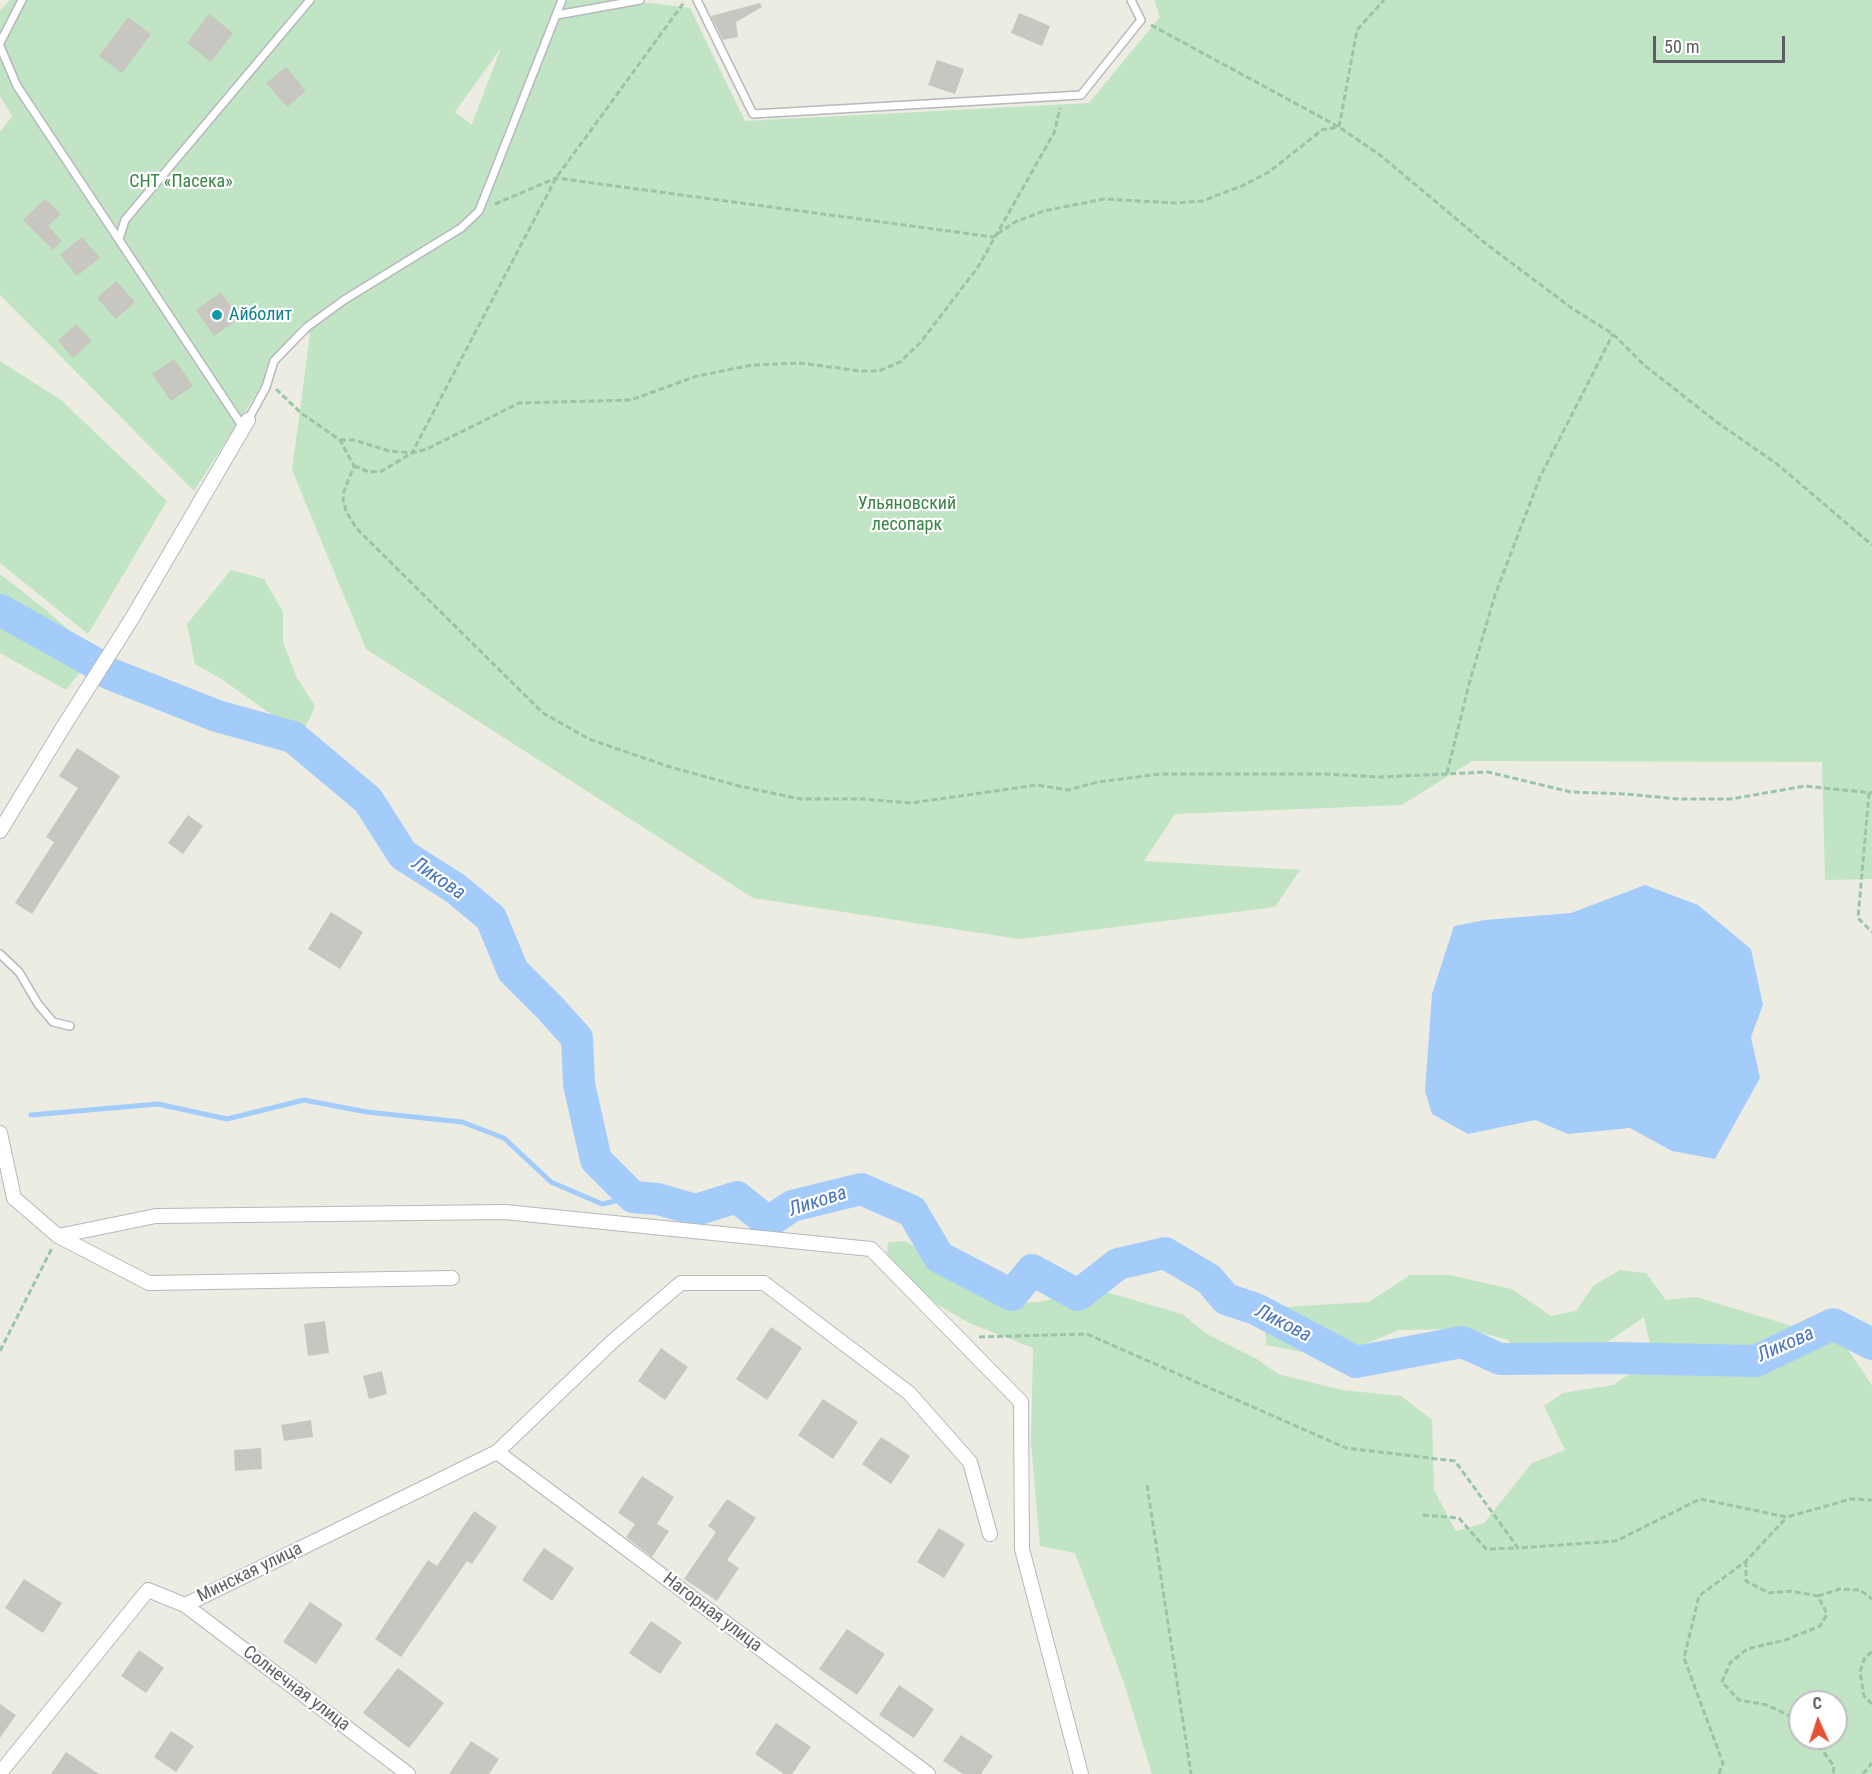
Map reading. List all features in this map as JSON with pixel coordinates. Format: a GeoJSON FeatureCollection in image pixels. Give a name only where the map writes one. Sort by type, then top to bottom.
{"type":"FeatureCollection","features":[{"type":"Feature","properties":{"kind":"street"},"geometry":{"type":"LineString","coordinates":[[0,831],[131,620],[246,424]]}},
{"type":"Feature","properties":{"kind":"street"},"geometry":{"type":"LineString","coordinates":[[0,1133],[14,1197],[58,1236],[149,1283],[452,1278]]}},
{"type":"Feature","properties":{"kind":"street"},"geometry":{"type":"LineString","coordinates":[[58,1236],[156,1216],[505,1212],[871,1249],[1022,1402],[1022,1549],[1081,1774]]}},
{"type":"Feature","properties":{"kind":"street","name":"Минская улица"},"geometry":{"type":"LineString","coordinates":[[0,1773],[148,1590],[185,1605],[497,1452],[613,1341],[681,1283],[764,1283],[909,1393],[970,1462],[990,1534]]}},
{"type":"Feature","properties":{"kind":"street","name":"Нагорная улица"},"geometry":{"type":"LineString","coordinates":[[497,1452],[928,1774]]}},
{"type":"Feature","properties":{"kind":"street","name":"Солнечная улица"},"geometry":{"type":"LineString","coordinates":[[185,1605],[408,1774]]}},
{"type":"Feature","properties":{"kind":"lane"},"geometry":{"type":"LineString","coordinates":[[22,0],[0,44],[17,86],[246,424],[266,387],[274,361],[307,327],[344,300],[460,228],[479,211],[562,0]]}},
{"type":"Feature","properties":{"kind":"lane"},"geometry":{"type":"LineString","coordinates":[[119,239],[125,220],[310,0]]}},
{"type":"Feature","properties":{"kind":"lane"},"geometry":{"type":"LineString","coordinates":[[557,15],[640,0]]}},
{"type":"Feature","properties":{"kind":"lane"},"geometry":{"type":"LineString","coordinates":[[697,0],[753,114],[1081,95],[1141,20],[1131,0]]}},
{"type":"Feature","properties":{"kind":"lane"},"geometry":{"type":"LineString","coordinates":[[0,954],[19,972],[38,1004],[53,1022],[70,1026]]}},
{"type":"Feature","properties":{"kind":"path"},"geometry":{"type":"LineString","coordinates":[[412,453],[556,178],[686,0]]}},
{"type":"Feature","properties":{"kind":"path"},"geometry":{"type":"LineString","coordinates":[[1339,127],[1357,30],[1384,0]]}},
{"type":"Feature","properties":{"kind":"path"},"geometry":{"type":"LineString","coordinates":[[1141,20],[1339,127],[1380,155],[1485,243],[1573,309],[1613,334],[1644,364],[1718,423],[1777,464],[1872,545]]}},
{"type":"Feature","properties":{"kind":"path"},"geometry":{"type":"LineString","coordinates":[[266,387],[277,389],[301,413],[340,440],[354,466],[369,471],[382,471],[412,453],[427,448],[519,403],[631,400],[697,376],[752,366],[800,363],[861,372],[879,370],[900,362],[920,343],[978,267],[1054,133],[1062,96]]}},
{"type":"Feature","properties":{"kind":"path"},"geometry":{"type":"LineString","coordinates":[[479,211],[556,178],[993,237],[1015,222],[1044,211],[1104,199],[1176,203],[1203,201],[1242,186],[1269,172],[1322,130],[1339,127]]}},
{"type":"Feature","properties":{"kind":"path"},"geometry":{"type":"LineString","coordinates":[[1447,773],[1469,684],[1495,595],[1540,477],[1613,334]]}},
{"type":"Feature","properties":{"kind":"path"},"geometry":{"type":"LineString","coordinates":[[340,440],[354,440],[389,451],[412,453]]}},
{"type":"Feature","properties":{"kind":"path"},"geometry":{"type":"LineString","coordinates":[[354,466],[344,491],[343,500],[346,511],[356,528],[543,713],[589,739],[667,766],[739,786],[800,799],[863,799],[911,803],[1037,785],[1068,790],[1098,782],[1161,774],[1324,774],[1380,777],[1488,772],[1571,792],[1678,799],[1731,799],[1805,786],[1870,793],[1858,918],[1872,932]]}},
{"type":"Feature","properties":{"kind":"path"},"geometry":{"type":"LineString","coordinates":[[0,1351],[58,1236]]}},
{"type":"Feature","properties":{"kind":"path"},"geometry":{"type":"LineString","coordinates":[[959,1338],[1088,1334],[1346,1448],[1455,1461],[1518,1548]]}},
{"type":"Feature","properties":{"kind":"path"},"geometry":{"type":"LineString","coordinates":[[1148,1485],[1191,1774]]}},
{"type":"Feature","properties":{"kind":"path"},"geometry":{"type":"LineString","coordinates":[[1423,1515],[1459,1518],[1486,1549],[1518,1548],[1616,1541],[1700,1499],[1787,1517],[1851,1499],[1872,1500]]}},
{"type":"Feature","properties":{"kind":"path"},"geometry":{"type":"LineString","coordinates":[[1719,1774],[1723,1762],[1684,1658],[1699,1596],[1746,1561],[1787,1517]]}},
{"type":"Feature","properties":{"kind":"path"},"geometry":{"type":"LineString","coordinates":[[1746,1561],[1746,1581],[1769,1593],[1791,1591],[1818,1596],[1840,1589],[1860,1590],[1872,1599]]}},
{"type":"Feature","properties":{"kind":"path"},"geometry":{"type":"LineString","coordinates":[[1788,1715],[1767,1705],[1739,1700],[1722,1682],[1730,1663],[1747,1649],[1785,1640],[1820,1626],[1827,1614],[1818,1596]]}},
{"type":"Feature","properties":{"kind":"path"},"geometry":{"type":"LineString","coordinates":[[1872,1652],[1865,1657],[1860,1672],[1863,1696],[1872,1704]]}},
{"type":"Feature","properties":{"kind":"path"},"geometry":{"type":"LineString","coordinates":[[1822,1750],[1834,1766],[1833,1774]]}},
{"type":"Feature","properties":{"kind":"path"},"geometry":{"type":"LineString","coordinates":[[1863,1774],[1872,1763]]}},
{"type":"Feature","properties":{"kind":"green space","name":"Ульяновский лесопарк"},"geometry":{"type":"Polygon","coordinates":[[[10,0],[627,0],[690,8],[745,121],[1089,103],[1160,17],[1154,0],[1872,0],[1872,879],[1825,880],[1822,762],[1472,761],[1402,805],[1175,814],[1144,861],[1300,870],[1275,907],[1019,939],[753,898],[366,649],[292,470],[310,334],[301,324],[194,491],[0,295],[0,132],[12,116],[0,96],[0,11],[10,0]],[[501,48],[455,112],[472,124],[501,48]]]}},
{"type":"Feature","properties":{"kind":"green space"},"geometry":{"type":"Polygon","coordinates":[[[0,361],[61,400],[167,501],[88,634],[0,563],[0,361]]]}},
{"type":"Feature","properties":{"kind":"green space"},"geometry":{"type":"Polygon","coordinates":[[[231,570],[264,579],[283,612],[283,642],[297,678],[315,706],[305,728],[282,722],[223,680],[195,664],[187,624],[231,570]]]}},
{"type":"Feature","properties":{"kind":"green space"},"geometry":{"type":"Polygon","coordinates":[[[0,574],[95,653],[66,690],[0,653],[0,574]]]}},
{"type":"Feature","properties":{"kind":"green space"},"geometry":{"type":"Polygon","coordinates":[[[905,1241],[951,1269],[983,1295],[1011,1303],[1039,1302],[1096,1289],[1182,1314],[1207,1334],[1257,1359],[1278,1374],[1342,1390],[1401,1396],[1432,1420],[1434,1490],[1456,1531],[1484,1523],[1532,1463],[1565,1450],[1544,1406],[1563,1393],[1613,1385],[1653,1358],[1644,1317],[1584,1355],[1518,1373],[1509,1340],[1465,1329],[1399,1330],[1362,1345],[1313,1354],[1266,1345],[1265,1329],[1268,1308],[1369,1302],[1410,1275],[1449,1275],[1512,1289],[1551,1316],[1576,1311],[1593,1286],[1620,1270],[1646,1273],[1666,1300],[1696,1297],[1842,1341],[1872,1385],[1872,1774],[1152,1774],[1124,1683],[1075,1553],[1040,1546],[1031,1443],[1033,1348],[969,1323],[938,1305],[906,1277],[887,1256],[888,1242],[905,1241]]]}},
{"type":"Feature","properties":{"kind":"water"},"geometry":{"type":"Polygon","coordinates":[[[1645,885],[1698,905],[1751,949],[1763,1005],[1751,1037],[1760,1078],[1715,1159],[1672,1151],[1630,1128],[1568,1134],[1535,1120],[1468,1134],[1432,1114],[1425,1091],[1432,994],[1454,926],[1485,920],[1571,913],[1645,885]]]}},
{"type":"Feature","properties":{"kind":"building"},"geometry":{"type":"Polygon","coordinates":[[[760,3],[762,7],[736,22],[738,37],[723,40],[711,16],[760,3]]]}},
{"type":"Feature","properties":{"kind":"building"},"geometry":{"type":"Polygon","coordinates":[[[1019,13],[1050,26],[1042,46],[1011,33],[1019,13]]]}},
{"type":"Feature","properties":{"kind":"building"},"geometry":{"type":"Polygon","coordinates":[[[209,14],[233,33],[211,62],[187,43],[209,14]]]}},
{"type":"Feature","properties":{"kind":"building"},"geometry":{"type":"Polygon","coordinates":[[[128,17],[151,34],[122,73],[99,56],[128,17]]]}},
{"type":"Feature","properties":{"kind":"building"},"geometry":{"type":"Polygon","coordinates":[[[937,60],[964,69],[955,94],[928,85],[937,60]]]}},
{"type":"Feature","properties":{"kind":"building"},"geometry":{"type":"Polygon","coordinates":[[[286,67],[306,91],[287,107],[266,83],[286,67]]]}},
{"type":"Feature","properties":{"kind":"building"},"geometry":{"type":"Polygon","coordinates":[[[45,199],[61,214],[48,226],[62,241],[53,250],[23,220],[45,199]]]}},
{"type":"Feature","properties":{"kind":"building"},"geometry":{"type":"Polygon","coordinates":[[[82,237],[100,258],[77,276],[60,255],[82,237]]]}},
{"type":"Feature","properties":{"kind":"building"},"geometry":{"type":"Polygon","coordinates":[[[116,281],[135,302],[116,319],[97,298],[116,281]]]}},
{"type":"Feature","properties":{"kind":"building","name":"Айболит"},"geometry":{"type":"Polygon","coordinates":[[[221,292],[239,319],[214,336],[196,310],[221,292]]]}},
{"type":"Feature","properties":{"kind":"building"},"geometry":{"type":"Polygon","coordinates":[[[76,324],[92,341],[73,358],[58,341],[76,324]]]}},
{"type":"Feature","properties":{"kind":"building"},"geometry":{"type":"Polygon","coordinates":[[[174,359],[193,386],[171,401],[152,374],[174,359]]]}},
{"type":"Feature","properties":{"kind":"building"},"geometry":{"type":"Polygon","coordinates":[[[77,748],[120,776],[32,914],[15,903],[54,842],[46,837],[78,788],[59,776],[77,748]]]}},
{"type":"Feature","properties":{"kind":"building"},"geometry":{"type":"Polygon","coordinates":[[[188,815],[203,826],[183,854],[168,843],[188,815]]]}},
{"type":"Feature","properties":{"kind":"building"},"geometry":{"type":"Polygon","coordinates":[[[331,912],[363,932],[340,969],[308,949],[331,912]]]}},
{"type":"Feature","properties":{"kind":"building"},"geometry":{"type":"Polygon","coordinates":[[[325,1321],[329,1353],[308,1356],[304,1324],[325,1321]]]}},
{"type":"Feature","properties":{"kind":"building"},"geometry":{"type":"Polygon","coordinates":[[[771,1327],[802,1348],[767,1400],[736,1379],[771,1327]]]}},
{"type":"Feature","properties":{"kind":"building"},"geometry":{"type":"Polygon","coordinates":[[[661,1348],[688,1367],[665,1400],[638,1381],[661,1348]]]}},
{"type":"Feature","properties":{"kind":"building"},"geometry":{"type":"Polygon","coordinates":[[[382,1371],[387,1394],[369,1399],[363,1376],[382,1371]]]}},
{"type":"Feature","properties":{"kind":"building"},"geometry":{"type":"Polygon","coordinates":[[[823,1399],[858,1422],[833,1459],[798,1435],[823,1399]]]}},
{"type":"Feature","properties":{"kind":"building"},"geometry":{"type":"Polygon","coordinates":[[[311,1420],[313,1437],[284,1441],[281,1425],[311,1420]]]}},
{"type":"Feature","properties":{"kind":"building"},"geometry":{"type":"Polygon","coordinates":[[[881,1437],[910,1456],[891,1484],[862,1464],[881,1437]]]}},
{"type":"Feature","properties":{"kind":"building"},"geometry":{"type":"Polygon","coordinates":[[[261,1448],[262,1469],[235,1471],[234,1450],[261,1448]]]}},
{"type":"Feature","properties":{"kind":"building"},"geometry":{"type":"Polygon","coordinates":[[[642,1476],[674,1497],[657,1524],[669,1531],[652,1557],[626,1537],[635,1524],[618,1513],[642,1476]]]}},
{"type":"Feature","properties":{"kind":"building"},"geometry":{"type":"Polygon","coordinates":[[[727,1499],[756,1518],[727,1560],[739,1568],[717,1601],[684,1579],[716,1532],[708,1526],[727,1499]]]}},
{"type":"Feature","properties":{"kind":"building"},"geometry":{"type":"Polygon","coordinates":[[[474,1511],[497,1527],[472,1564],[467,1561],[401,1657],[375,1639],[428,1560],[437,1566],[474,1511]]]}},
{"type":"Feature","properties":{"kind":"building"},"geometry":{"type":"Polygon","coordinates":[[[939,1528],[965,1544],[944,1578],[917,1562],[939,1528]]]}},
{"type":"Feature","properties":{"kind":"building"},"geometry":{"type":"Polygon","coordinates":[[[544,1548],[574,1568],[552,1601],[522,1580],[544,1548]]]}},
{"type":"Feature","properties":{"kind":"building"},"geometry":{"type":"Polygon","coordinates":[[[24,1579],[62,1603],[43,1633],[5,1608],[24,1579]]]}},
{"type":"Feature","properties":{"kind":"building"},"geometry":{"type":"Polygon","coordinates":[[[310,1602],[343,1624],[316,1664],[283,1642],[310,1602]]]}},
{"type":"Feature","properties":{"kind":"building"},"geometry":{"type":"Polygon","coordinates":[[[651,1621],[682,1642],[660,1674],[629,1653],[651,1621]]]}},
{"type":"Feature","properties":{"kind":"building"},"geometry":{"type":"Polygon","coordinates":[[[847,1629],[885,1654],[857,1695],[819,1669],[847,1629]]]}},
{"type":"Feature","properties":{"kind":"building"},"geometry":{"type":"Polygon","coordinates":[[[139,1650],[164,1668],[146,1693],[121,1676],[139,1650]]]}},
{"type":"Feature","properties":{"kind":"building"},"geometry":{"type":"Polygon","coordinates":[[[398,1668],[444,1703],[409,1748],[363,1713],[398,1668]]]}},
{"type":"Feature","properties":{"kind":"building"},"geometry":{"type":"Polygon","coordinates":[[[899,1685],[934,1709],[914,1738],[879,1715],[899,1685]]]}},
{"type":"Feature","properties":{"kind":"building"},"geometry":{"type":"Polygon","coordinates":[[[0,1704],[16,1715],[0,1738],[0,1704]]]}},
{"type":"Feature","properties":{"kind":"building"},"geometry":{"type":"Polygon","coordinates":[[[776,1723],[811,1747],[792,1774],[784,1774],[755,1754],[776,1723]]]}},
{"type":"Feature","properties":{"kind":"building"},"geometry":{"type":"Polygon","coordinates":[[[171,1731],[194,1746],[176,1772],[154,1757],[171,1731]]]}},
{"type":"Feature","properties":{"kind":"building"},"geometry":{"type":"Polygon","coordinates":[[[961,1735],[993,1756],[981,1774],[963,1774],[943,1761],[961,1735]]]}},
{"type":"Feature","properties":{"kind":"building"},"geometry":{"type":"Polygon","coordinates":[[[471,1741],[499,1759],[489,1774],[449,1774],[471,1741]]]}},
{"type":"Feature","properties":{"kind":"building"},"geometry":{"type":"Polygon","coordinates":[[[66,1752],[99,1774],[51,1774],[66,1752]]]}},
{"type":"Feature","properties":{"kind":"waterway","name":"Ликова"},"geometry":{"type":"LineString","coordinates":[[0,610],[93,662]]}},
{"type":"Feature","properties":{"kind":"waterway","name":"Ликова"},"geometry":{"type":"LineString","coordinates":[[108,673],[217,716],[293,737],[368,800],[403,855],[455,888],[491,918],[513,971],[577,1038],[579,1084],[596,1160],[633,1197],[658,1199],[696,1210],[737,1197],[768,1222],[792,1206],[861,1189],[912,1211],[939,1257],[1012,1295],[1032,1270],[1078,1295],[1118,1264],[1165,1253],[1209,1279],[1226,1299],[1256,1309],[1356,1362],[1462,1342],[1500,1359],[1617,1358],[1756,1361],[1833,1324],[1872,1344]]}},
{"type":"Feature","properties":{"kind":"waterway"},"geometry":{"type":"LineString","coordinates":[[31,1115],[158,1104],[227,1119],[304,1100],[367,1112],[462,1122],[504,1138],[551,1182],[602,1204],[633,1197]]}},
{"type":"Feature","properties":{"kind":"place","name":"Айболит"},"geometry":{"type":"Point","coordinates":[217,315]}},
{"type":"Feature","properties":{"kind":"park label","name":"СНТ «Пасека»"},"geometry":{"type":"Point","coordinates":[181,182]}}]}
